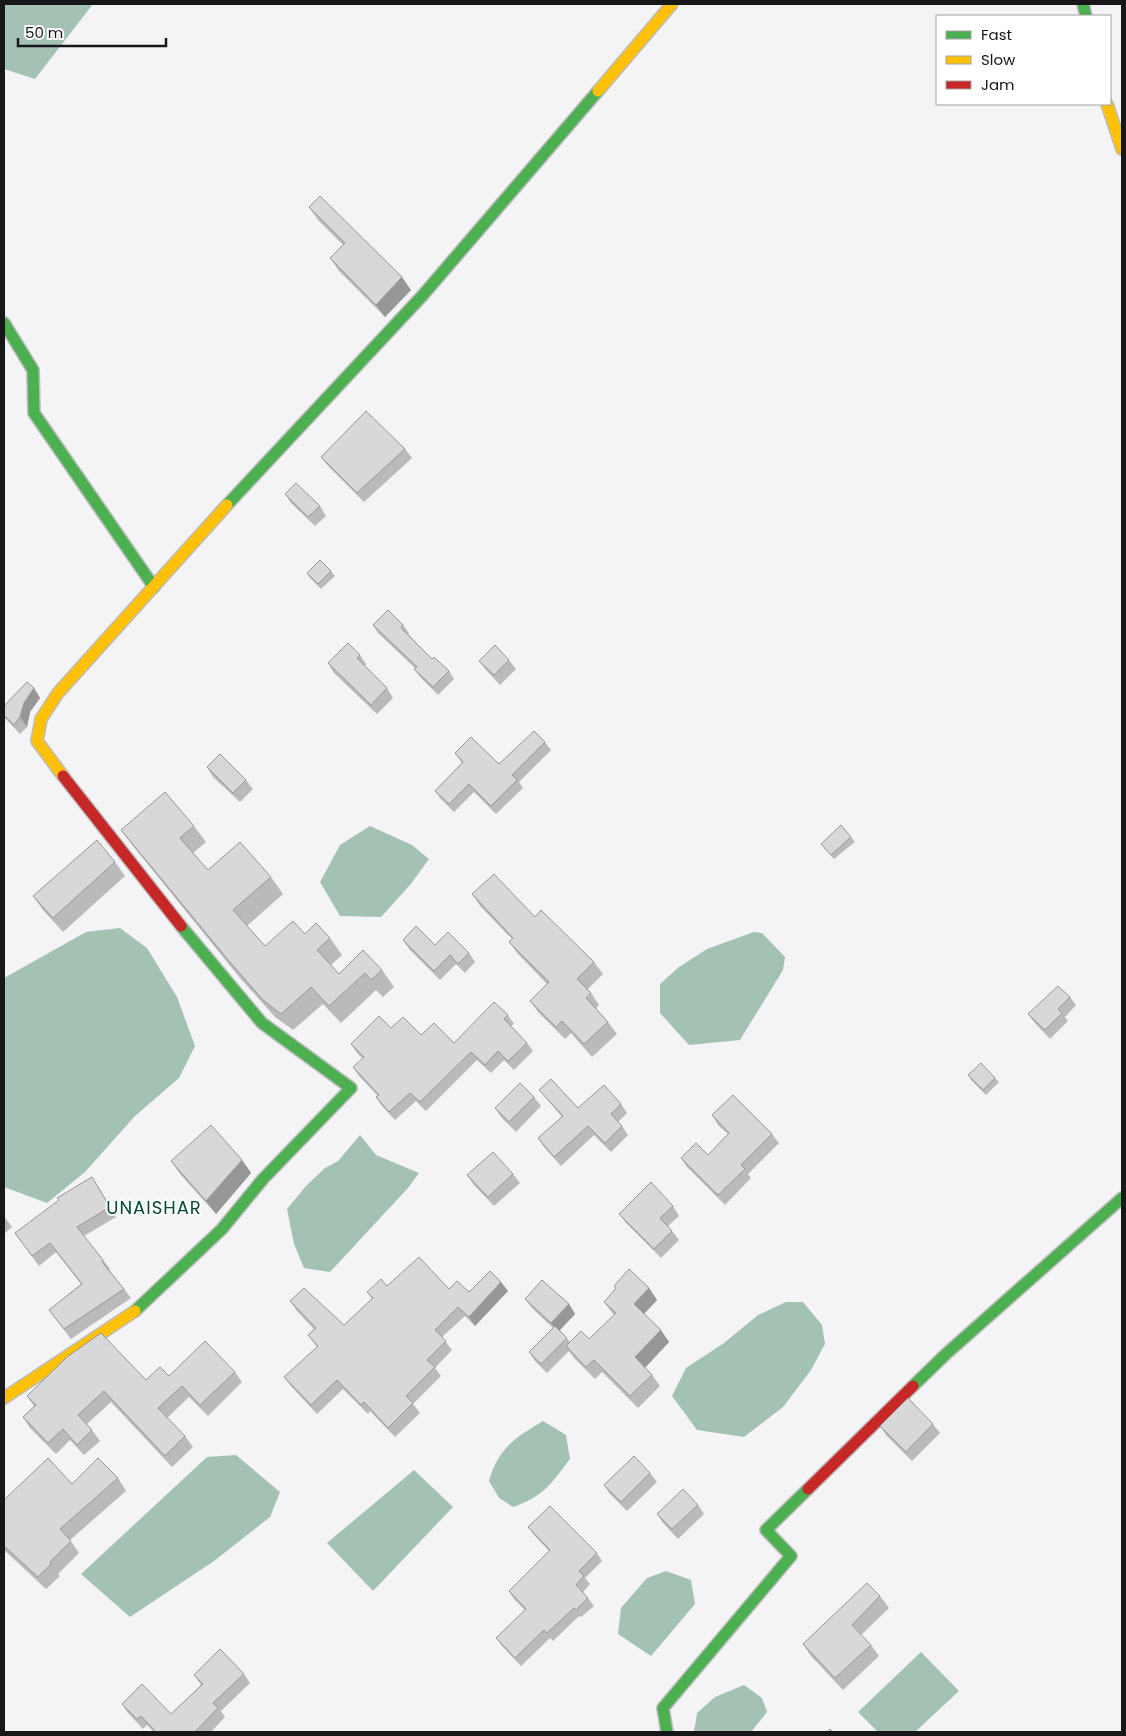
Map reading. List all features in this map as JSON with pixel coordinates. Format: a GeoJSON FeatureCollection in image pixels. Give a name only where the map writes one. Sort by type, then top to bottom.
{"type":"FeatureCollection","features":[{"type":"Feature","properties":{"kind":"street"},"geometry":{"type":"LineString","coordinates":[[4,1398],[139,1308],[222,1229],[272,1169],[351,1088],[262,1023],[151,890],[81,801],[37,740],[41,719],[58,693],[423,295],[672,4]]}},
{"type":"Feature","properties":{"kind":"street"},"geometry":{"type":"LineString","coordinates":[[1107,105],[1122,149]]}},
{"type":"Feature","properties":{"kind":"street"},"geometry":{"type":"LineString","coordinates":[[4,323],[33,370],[34,413],[154,587]]}},
{"type":"Feature","properties":{"kind":"street"},"geometry":{"type":"LineString","coordinates":[[667,1732],[663,1708],[791,1556],[766,1530],[946,1354],[1122,1198]]}},
{"type":"Feature","properties":{"kind":"shaded area"},"geometry":{"type":"Polygon","coordinates":[[[4,4],[93,4],[35,79],[4,69],[4,4]]]}},
{"type":"Feature","properties":{"kind":"shaded area"},"geometry":{"type":"Polygon","coordinates":[[[370,826],[412,845],[429,859],[410,885],[381,917],[340,916],[320,882],[340,845],[370,826]]]}},
{"type":"Feature","properties":{"kind":"shaded area"},"geometry":{"type":"Polygon","coordinates":[[[120,928],[147,948],[177,997],[195,1046],[179,1078],[135,1116],[85,1172],[47,1203],[4,1187],[4,978],[86,932],[120,928]]]}},
{"type":"Feature","properties":{"kind":"shaded area"},"geometry":{"type":"Polygon","coordinates":[[[754,932],[762,933],[785,957],[783,970],[740,1040],[689,1045],[660,1013],[660,984],[679,967],[707,949],[754,932]]]}},
{"type":"Feature","properties":{"kind":"shaded area"},"geometry":{"type":"Polygon","coordinates":[[[360,1135],[376,1155],[419,1173],[408,1188],[330,1272],[304,1268],[294,1244],[287,1209],[306,1186],[325,1168],[338,1161],[360,1135]]]}},
{"type":"Feature","properties":{"kind":"shaded area"},"geometry":{"type":"Polygon","coordinates":[[[786,1302],[803,1302],[822,1325],[825,1344],[811,1370],[783,1407],[744,1437],[697,1430],[672,1396],[686,1368],[724,1343],[758,1315],[786,1302]]]}},
{"type":"Feature","properties":{"kind":"shaded area"},"geometry":{"type":"Polygon","coordinates":[[[543,1421],[566,1435],[570,1459],[540,1494],[513,1507],[499,1498],[489,1481],[497,1460],[509,1445],[543,1421]]]}},
{"type":"Feature","properties":{"kind":"shaded area"},"geometry":{"type":"Polygon","coordinates":[[[236,1455],[280,1492],[270,1517],[214,1561],[130,1617],[81,1574],[207,1457],[236,1455]]]}},
{"type":"Feature","properties":{"kind":"shaded area"},"geometry":{"type":"Polygon","coordinates":[[[414,1470],[453,1507],[373,1591],[327,1543],[414,1470]]]}},
{"type":"Feature","properties":{"kind":"shaded area"},"geometry":{"type":"Polygon","coordinates":[[[666,1571],[691,1580],[695,1604],[651,1656],[618,1634],[621,1608],[647,1578],[666,1571]]]}},
{"type":"Feature","properties":{"kind":"shaded area"},"geometry":{"type":"Polygon","coordinates":[[[921,1652],[959,1691],[915,1732],[878,1732],[858,1712],[921,1652]]]}},
{"type":"Feature","properties":{"kind":"shaded area"},"geometry":{"type":"Polygon","coordinates":[[[744,1685],[762,1698],[767,1712],[751,1732],[694,1732],[697,1713],[715,1697],[744,1685]]]}},
{"type":"Feature","properties":{"kind":"building"},"geometry":{"type":"Polygon","coordinates":[[[320,196],[402,277],[376,305],[330,258],[345,243],[309,207],[320,196]]]}},
{"type":"Feature","properties":{"kind":"building"},"geometry":{"type":"Polygon","coordinates":[[[366,411],[405,449],[357,493],[321,457],[366,411]]]}},
{"type":"Feature","properties":{"kind":"building"},"geometry":{"type":"Polygon","coordinates":[[[296,483],[320,506],[308,517],[285,494],[296,483]]]}},
{"type":"Feature","properties":{"kind":"building"},"geometry":{"type":"Polygon","coordinates":[[[320,560],[331,571],[318,584],[307,573],[320,560]]]}},
{"type":"Feature","properties":{"kind":"building"},"geometry":{"type":"Polygon","coordinates":[[[388,610],[403,625],[401,628],[432,659],[434,657],[449,671],[433,687],[414,669],[417,667],[373,625],[388,610]]]}},
{"type":"Feature","properties":{"kind":"building"},"geometry":{"type":"Polygon","coordinates":[[[348,643],[360,655],[357,658],[387,688],[371,705],[328,663],[348,643]]]}},
{"type":"Feature","properties":{"kind":"building"},"geometry":{"type":"Polygon","coordinates":[[[495,645],[509,660],[494,675],[479,661],[495,645]]]}},
{"type":"Feature","properties":{"kind":"building"},"geometry":{"type":"Polygon","coordinates":[[[27,682],[34,688],[24,703],[20,717],[14,725],[4,715],[4,706],[27,682]]]}},
{"type":"Feature","properties":{"kind":"building"},"geometry":{"type":"Polygon","coordinates":[[[534,731],[545,742],[512,775],[517,780],[491,806],[469,784],[449,804],[435,791],[463,762],[455,753],[471,737],[499,764],[534,731]]]}},
{"type":"Feature","properties":{"kind":"building"},"geometry":{"type":"Polygon","coordinates":[[[220,754],[246,780],[233,793],[207,767],[220,754]]]}},
{"type":"Feature","properties":{"kind":"building"},"geometry":{"type":"Polygon","coordinates":[[[165,792],[194,826],[180,838],[208,870],[240,842],[271,877],[233,910],[265,946],[293,921],[305,934],[316,923],[330,938],[317,950],[339,974],[363,950],[382,970],[371,980],[365,973],[329,1006],[311,987],[281,1014],[263,1000],[121,830],[165,792]]]}},
{"type":"Feature","properties":{"kind":"building"},"geometry":{"type":"Polygon","coordinates":[[[841,825],[851,837],[831,855],[821,844],[841,825]]]}},
{"type":"Feature","properties":{"kind":"building"},"geometry":{"type":"Polygon","coordinates":[[[97,840],[115,862],[53,918],[33,896],[97,840]]]}},
{"type":"Feature","properties":{"kind":"building"},"geometry":{"type":"Polygon","coordinates":[[[494,874],[535,917],[541,910],[594,962],[577,979],[591,993],[586,998],[608,1022],[584,1044],[562,1021],[556,1027],[530,1001],[549,982],[509,942],[513,938],[472,894],[494,874]]]}},
{"type":"Feature","properties":{"kind":"building"},"geometry":{"type":"Polygon","coordinates":[[[416,926],[435,945],[448,932],[469,953],[458,964],[450,955],[434,971],[403,940],[416,926]]]}},
{"type":"Feature","properties":{"kind":"building"},"geometry":{"type":"Polygon","coordinates":[[[1058,986],[1070,997],[1058,1009],[1062,1013],[1045,1030],[1028,1014],[1058,986]]]}},
{"type":"Feature","properties":{"kind":"building"},"geometry":{"type":"Polygon","coordinates":[[[494,1002],[508,1015],[504,1019],[527,1043],[508,1061],[498,1051],[485,1065],[471,1052],[420,1102],[410,1093],[389,1112],[376,1097],[379,1095],[353,1067],[364,1057],[351,1044],[379,1016],[391,1028],[403,1017],[421,1035],[434,1023],[454,1043],[494,1002]]]}},
{"type":"Feature","properties":{"kind":"building"},"geometry":{"type":"Polygon","coordinates":[[[981,1063],[995,1078],[983,1090],[968,1075],[981,1063]]]}},
{"type":"Feature","properties":{"kind":"building"},"geometry":{"type":"Polygon","coordinates":[[[551,1079],[578,1108],[604,1085],[621,1104],[611,1114],[622,1126],[605,1143],[588,1126],[554,1157],[538,1138],[563,1116],[539,1090],[551,1079]]]}},
{"type":"Feature","properties":{"kind":"building"},"geometry":{"type":"Polygon","coordinates":[[[520,1083],[534,1097],[509,1122],[495,1108],[520,1083]]]}},
{"type":"Feature","properties":{"kind":"building"},"geometry":{"type":"Polygon","coordinates":[[[733,1095],[772,1134],[741,1165],[745,1169],[718,1195],[681,1158],[696,1143],[708,1155],[729,1133],[712,1115],[733,1095]]]}},
{"type":"Feature","properties":{"kind":"building"},"geometry":{"type":"Polygon","coordinates":[[[211,1125],[242,1160],[206,1201],[171,1161],[211,1125]]]}},
{"type":"Feature","properties":{"kind":"building"},"geometry":{"type":"Polygon","coordinates":[[[493,1152],[513,1174],[488,1197],[467,1175],[493,1152]]]}},
{"type":"Feature","properties":{"kind":"building"},"geometry":{"type":"Polygon","coordinates":[[[92,1177],[110,1207],[77,1227],[124,1289],[64,1329],[49,1310],[82,1284],[50,1243],[32,1256],[15,1233],[59,1200],[57,1198],[92,1177]]]}},
{"type":"Feature","properties":{"kind":"building"},"geometry":{"type":"Polygon","coordinates":[[[651,1182],[673,1206],[660,1218],[672,1231],[654,1249],[619,1214],[651,1182]]]}},
{"type":"Feature","properties":{"kind":"building"},"geometry":{"type":"Polygon","coordinates":[[[419,1257],[449,1289],[457,1281],[469,1292],[490,1271],[501,1282],[469,1317],[458,1307],[435,1330],[446,1341],[427,1360],[435,1367],[406,1396],[413,1403],[388,1428],[364,1402],[361,1405],[337,1380],[311,1405],[284,1377],[318,1346],[308,1335],[316,1328],[290,1301],[304,1288],[344,1325],[373,1298],[367,1292],[381,1279],[387,1286],[419,1257]]]}},
{"type":"Feature","properties":{"kind":"building"},"geometry":{"type":"Polygon","coordinates":[[[629,1269],[649,1288],[634,1304],[661,1330],[635,1357],[652,1375],[630,1396],[594,1360],[586,1367],[566,1346],[581,1331],[589,1339],[616,1313],[604,1302],[616,1288],[614,1286],[629,1269]]]}},
{"type":"Feature","properties":{"kind":"building"},"geometry":{"type":"Polygon","coordinates":[[[542,1280],[569,1304],[551,1323],[525,1299],[542,1280]]]}},
{"type":"Feature","properties":{"kind":"building"},"geometry":{"type":"Polygon","coordinates":[[[555,1326],[567,1338],[541,1364],[529,1352],[555,1326]]]}},
{"type":"Feature","properties":{"kind":"building"},"geometry":{"type":"Polygon","coordinates":[[[101,1333],[146,1380],[160,1367],[169,1376],[205,1341],[235,1372],[200,1405],[182,1386],[158,1408],[185,1436],[165,1456],[104,1391],[78,1415],[92,1430],[77,1445],[63,1429],[48,1443],[23,1417],[36,1405],[27,1396],[67,1357],[101,1333]]]}},
{"type":"Feature","properties":{"kind":"building"},"geometry":{"type":"Polygon","coordinates":[[[908,1398],[933,1424],[906,1452],[880,1426],[908,1398]]]}},
{"type":"Feature","properties":{"kind":"building"},"geometry":{"type":"Polygon","coordinates":[[[634,1456],[650,1473],[621,1502],[604,1485],[634,1456]]]}},
{"type":"Feature","properties":{"kind":"building"},"geometry":{"type":"Polygon","coordinates":[[[48,1458],[72,1484],[98,1458],[118,1478],[60,1529],[71,1541],[38,1577],[4,1546],[4,1499],[48,1458]]]}},
{"type":"Feature","properties":{"kind":"building"},"geometry":{"type":"Polygon","coordinates":[[[683,1489],[698,1505],[672,1529],[657,1514],[683,1489]]]}},
{"type":"Feature","properties":{"kind":"building"},"geometry":{"type":"Polygon","coordinates":[[[550,1506],[597,1553],[579,1571],[584,1576],[576,1585],[588,1598],[547,1633],[544,1630],[515,1658],[496,1638],[526,1609],[509,1591],[550,1550],[528,1527],[550,1506]]]}},
{"type":"Feature","properties":{"kind":"building"},"geometry":{"type":"Polygon","coordinates":[[[867,1583],[880,1596],[852,1625],[871,1645],[835,1678],[803,1644],[867,1583]]]}},
{"type":"Feature","properties":{"kind":"building"},"geometry":{"type":"Polygon","coordinates":[[[220,1649],[244,1674],[213,1703],[218,1708],[195,1732],[156,1732],[141,1716],[137,1719],[122,1704],[142,1684],[171,1714],[203,1684],[194,1675],[220,1649]]]}},
{"type":"Feature","properties":{"kind":"traffic: fast"},"geometry":{"type":"LineString","coordinates":[[1083,4],[1086,15]]}},
{"type":"Feature","properties":{"kind":"traffic: fast"},"geometry":{"type":"LineString","coordinates":[[227,505],[423,295],[598,91]]}},
{"type":"Feature","properties":{"kind":"traffic: fast"},"geometry":{"type":"LineString","coordinates":[[4,323],[33,370],[34,413],[154,587]]}},
{"type":"Feature","properties":{"kind":"traffic: fast"},"geometry":{"type":"LineString","coordinates":[[135,1311],[222,1229],[263,1179],[351,1088],[262,1023],[181,926]]}},
{"type":"Feature","properties":{"kind":"traffic: fast"},"geometry":{"type":"LineString","coordinates":[[913,1386],[946,1354],[1122,1198]]}},
{"type":"Feature","properties":{"kind":"traffic: fast"},"geometry":{"type":"LineString","coordinates":[[667,1732],[663,1708],[791,1556],[766,1530],[808,1489]]}},
{"type":"Feature","properties":{"kind":"traffic: slow"},"geometry":{"type":"LineString","coordinates":[[598,91],[672,4]]}},
{"type":"Feature","properties":{"kind":"traffic: slow"},"geometry":{"type":"LineString","coordinates":[[1107,105],[1122,149]]}},
{"type":"Feature","properties":{"kind":"traffic: slow"},"geometry":{"type":"LineString","coordinates":[[63,776],[37,741],[41,719],[58,693],[227,505]]}},
{"type":"Feature","properties":{"kind":"traffic: slow"},"geometry":{"type":"LineString","coordinates":[[4,1398],[135,1311]]}},
{"type":"Feature","properties":{"kind":"traffic: jam"},"geometry":{"type":"LineString","coordinates":[[63,776],[181,926]]}},
{"type":"Feature","properties":{"kind":"traffic: jam"},"geometry":{"type":"LineString","coordinates":[[808,1489],[913,1386]]}},
{"type":"Feature","properties":{"kind":"district","name":"UNAISHAR"},"geometry":{"type":"Point","coordinates":[154,1208]}}]}
